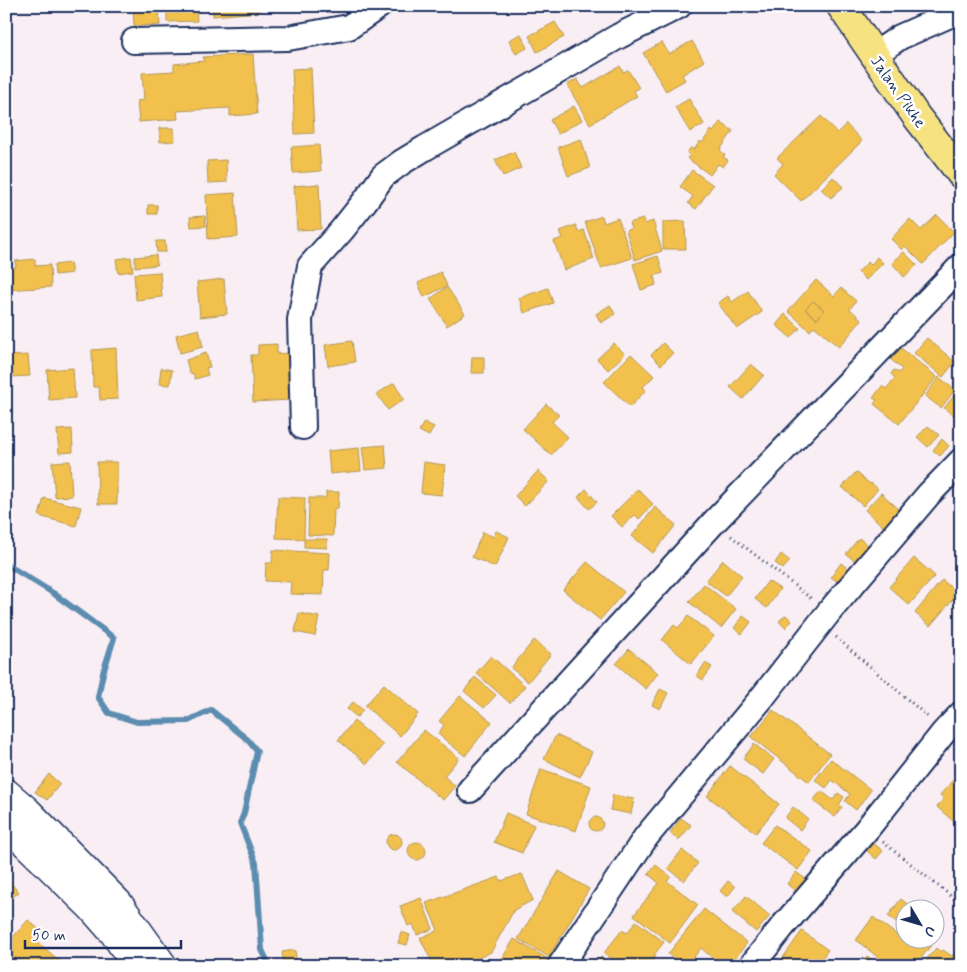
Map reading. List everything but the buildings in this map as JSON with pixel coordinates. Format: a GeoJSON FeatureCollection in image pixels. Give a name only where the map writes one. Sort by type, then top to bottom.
{"type":"FeatureCollection","features":[{"type":"Feature","properties":{"kind":"highway","name":"Jalan Pikhe"},"geometry":{"type":"LineString","coordinates":[[841,6],[916,116],[961,174]]}},
{"type":"Feature","properties":{"kind":"main road"},"geometry":{"type":"LineString","coordinates":[[6,793],[118,903],[154,965]]}},
{"type":"Feature","properties":{"kind":"main road"},"geometry":{"type":"LineString","coordinates":[[6,824],[92,908],[114,934],[154,965]]}},
{"type":"Feature","properties":{"kind":"street"},"geometry":{"type":"LineString","coordinates":[[134,41],[288,38],[349,27],[379,6]]}},
{"type":"Feature","properties":{"kind":"street"},"geometry":{"type":"LineString","coordinates":[[303,427],[300,320],[310,266],[342,230],[383,176],[410,157],[619,36],[679,6]]}},
{"type":"Feature","properties":{"kind":"street"},"geometry":{"type":"LineString","coordinates":[[874,55],[900,37],[961,10]]}},
{"type":"Feature","properties":{"kind":"street"},"geometry":{"type":"LineString","coordinates":[[470,790],[713,523],[961,266]]}},
{"type":"Feature","properties":{"kind":"street"},"geometry":{"type":"LineString","coordinates":[[560,966],[646,837],[761,699],[825,618],[929,494],[961,461]]}},
{"type":"Feature","properties":{"kind":"street"},"geometry":{"type":"LineString","coordinates":[[751,966],[782,926],[867,829],[944,732],[961,714]]}},
{"type":"Feature","properties":{"kind":"path"},"geometry":{"type":"LineString","coordinates":[[713,523],[825,618],[944,732]]}},
{"type":"Feature","properties":{"kind":"path"},"geometry":{"type":"LineString","coordinates":[[867,829],[961,904]]}},
{"type":"Feature","properties":{"kind":"waterway"},"geometry":{"type":"LineString","coordinates":[[6,429],[8,433],[6,444]]}},
{"type":"Feature","properties":{"kind":"waterway"},"geometry":{"type":"LineString","coordinates":[[6,564],[53,593],[114,638],[98,697],[109,713],[137,722],[188,721],[211,710],[247,739],[257,751],[244,813],[240,823],[256,863],[262,950],[270,966]]}}]}
